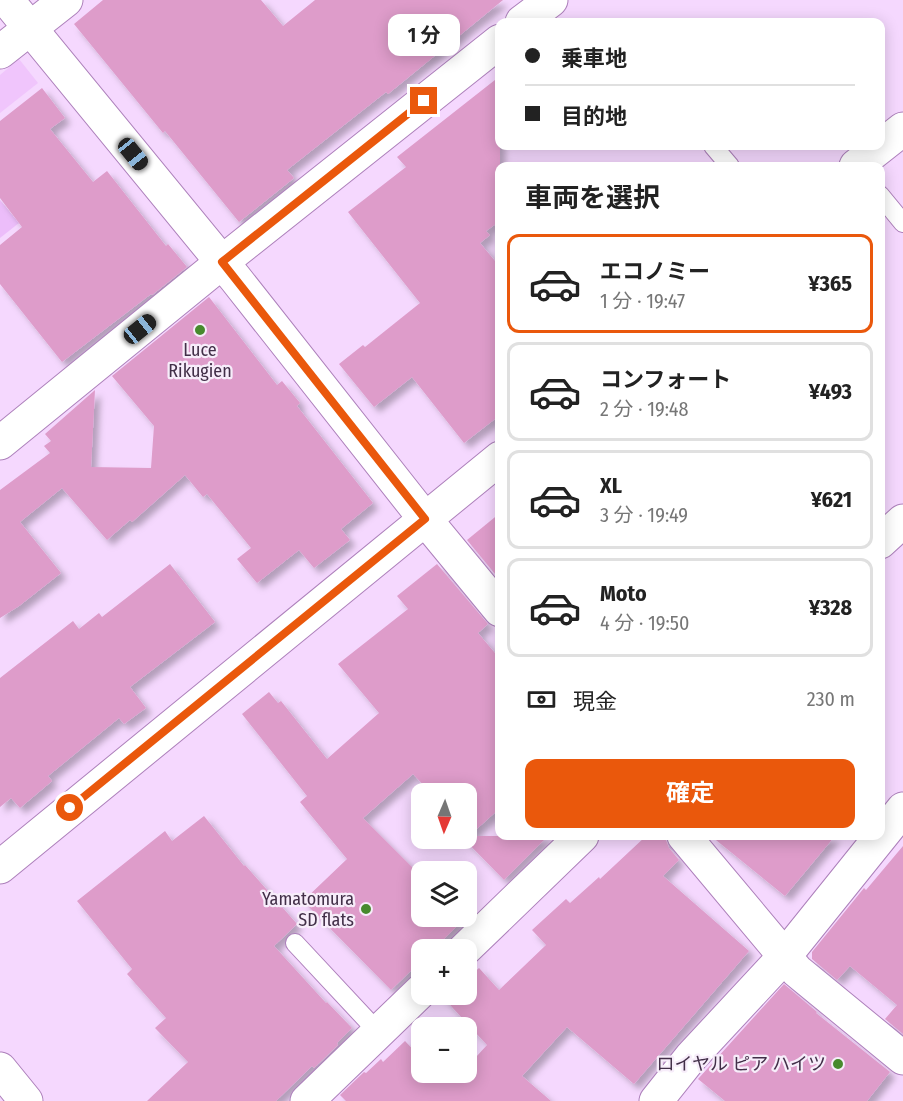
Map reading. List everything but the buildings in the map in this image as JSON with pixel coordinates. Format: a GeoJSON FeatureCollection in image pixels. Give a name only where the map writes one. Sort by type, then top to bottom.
{"type":"FeatureCollection","features":[{"type":"Feature","properties":{"kind":"street"},"geometry":{"type":"LineString","coordinates":[[8,0],[222,262],[495,604]]}},
{"type":"Feature","properties":{"kind":"street"},"geometry":{"type":"LineString","coordinates":[[0,52],[66,0]]}},
{"type":"Feature","properties":{"kind":"street"},"geometry":{"type":"LineString","coordinates":[[527,18],[551,0]]}},
{"type":"Feature","properties":{"kind":"street"},"geometry":{"type":"LineString","coordinates":[[0,442],[495,45]]}},
{"type":"Feature","properties":{"kind":"street"},"geometry":{"type":"LineString","coordinates":[[885,143],[903,129]]}},
{"type":"Feature","properties":{"kind":"street"},"geometry":{"type":"LineString","coordinates":[[862,162],[877,150]]}},
{"type":"Feature","properties":{"kind":"street"},"geometry":{"type":"LineString","coordinates":[[0,867],[495,462]]}},
{"type":"Feature","properties":{"kind":"street"},"geometry":{"type":"LineString","coordinates":[[885,537],[903,521]]}},
{"type":"Feature","properties":{"kind":"street"},"geometry":{"type":"LineString","coordinates":[[885,831],[903,809]]}},
{"type":"Feature","properties":{"kind":"street"},"geometry":{"type":"LineString","coordinates":[[475,939],[578,840]]}},
{"type":"Feature","properties":{"kind":"street"},"geometry":{"type":"LineString","coordinates":[[687,840],[796,971],[903,1058]]}},
{"type":"Feature","properties":{"kind":"street"},"geometry":{"type":"LineString","coordinates":[[656,1101],[692,1057],[784,957],[878,840]]}},
{"type":"Feature","properties":{"kind":"street"},"geometry":{"type":"LineString","coordinates":[[307,1101],[411,1000]]}},
{"type":"Feature","properties":{"kind":"street"},"geometry":{"type":"LineString","coordinates":[[0,1069],[26,1101]]}},
{"type":"Feature","properties":{"kind":"lane"},"geometry":{"type":"LineString","coordinates":[[716,150],[727,162]]}},
{"type":"Feature","properties":{"kind":"lane"},"geometry":{"type":"LineString","coordinates":[[885,201],[903,223]]}},
{"type":"Feature","properties":{"kind":"lane"},"geometry":{"type":"LineString","coordinates":[[295,943],[378,1032]]}},
{"type":"Feature","properties":{"kind":"shaded area"},"geometry":{"type":"Polygon","coordinates":[[[19,59],[38,83],[0,113],[0,75],[19,59]]]}},
{"type":"Feature","properties":{"kind":"shaded area"},"geometry":{"type":"Polygon","coordinates":[[[0,200],[19,223],[0,238],[0,200]]]}},
{"type":"Feature","properties":{"kind":"place","name":"Luce Rikugien"},"geometry":{"type":"Point","coordinates":[200,330]}},
{"type":"Feature","properties":{"kind":"place","name":"Yamatomura SD flats"},"geometry":{"type":"Point","coordinates":[366,909]}},
{"type":"Feature","properties":{"kind":"place","name":"ロイヤル ピア ハイツ"},"geometry":{"type":"Point","coordinates":[838,1064]}},
{"type":"Feature","properties":{"kind":"route"},"geometry":{"type":"LineString","coordinates":[[70,808],[425,519],[222,262],[424,101]]}}]}
